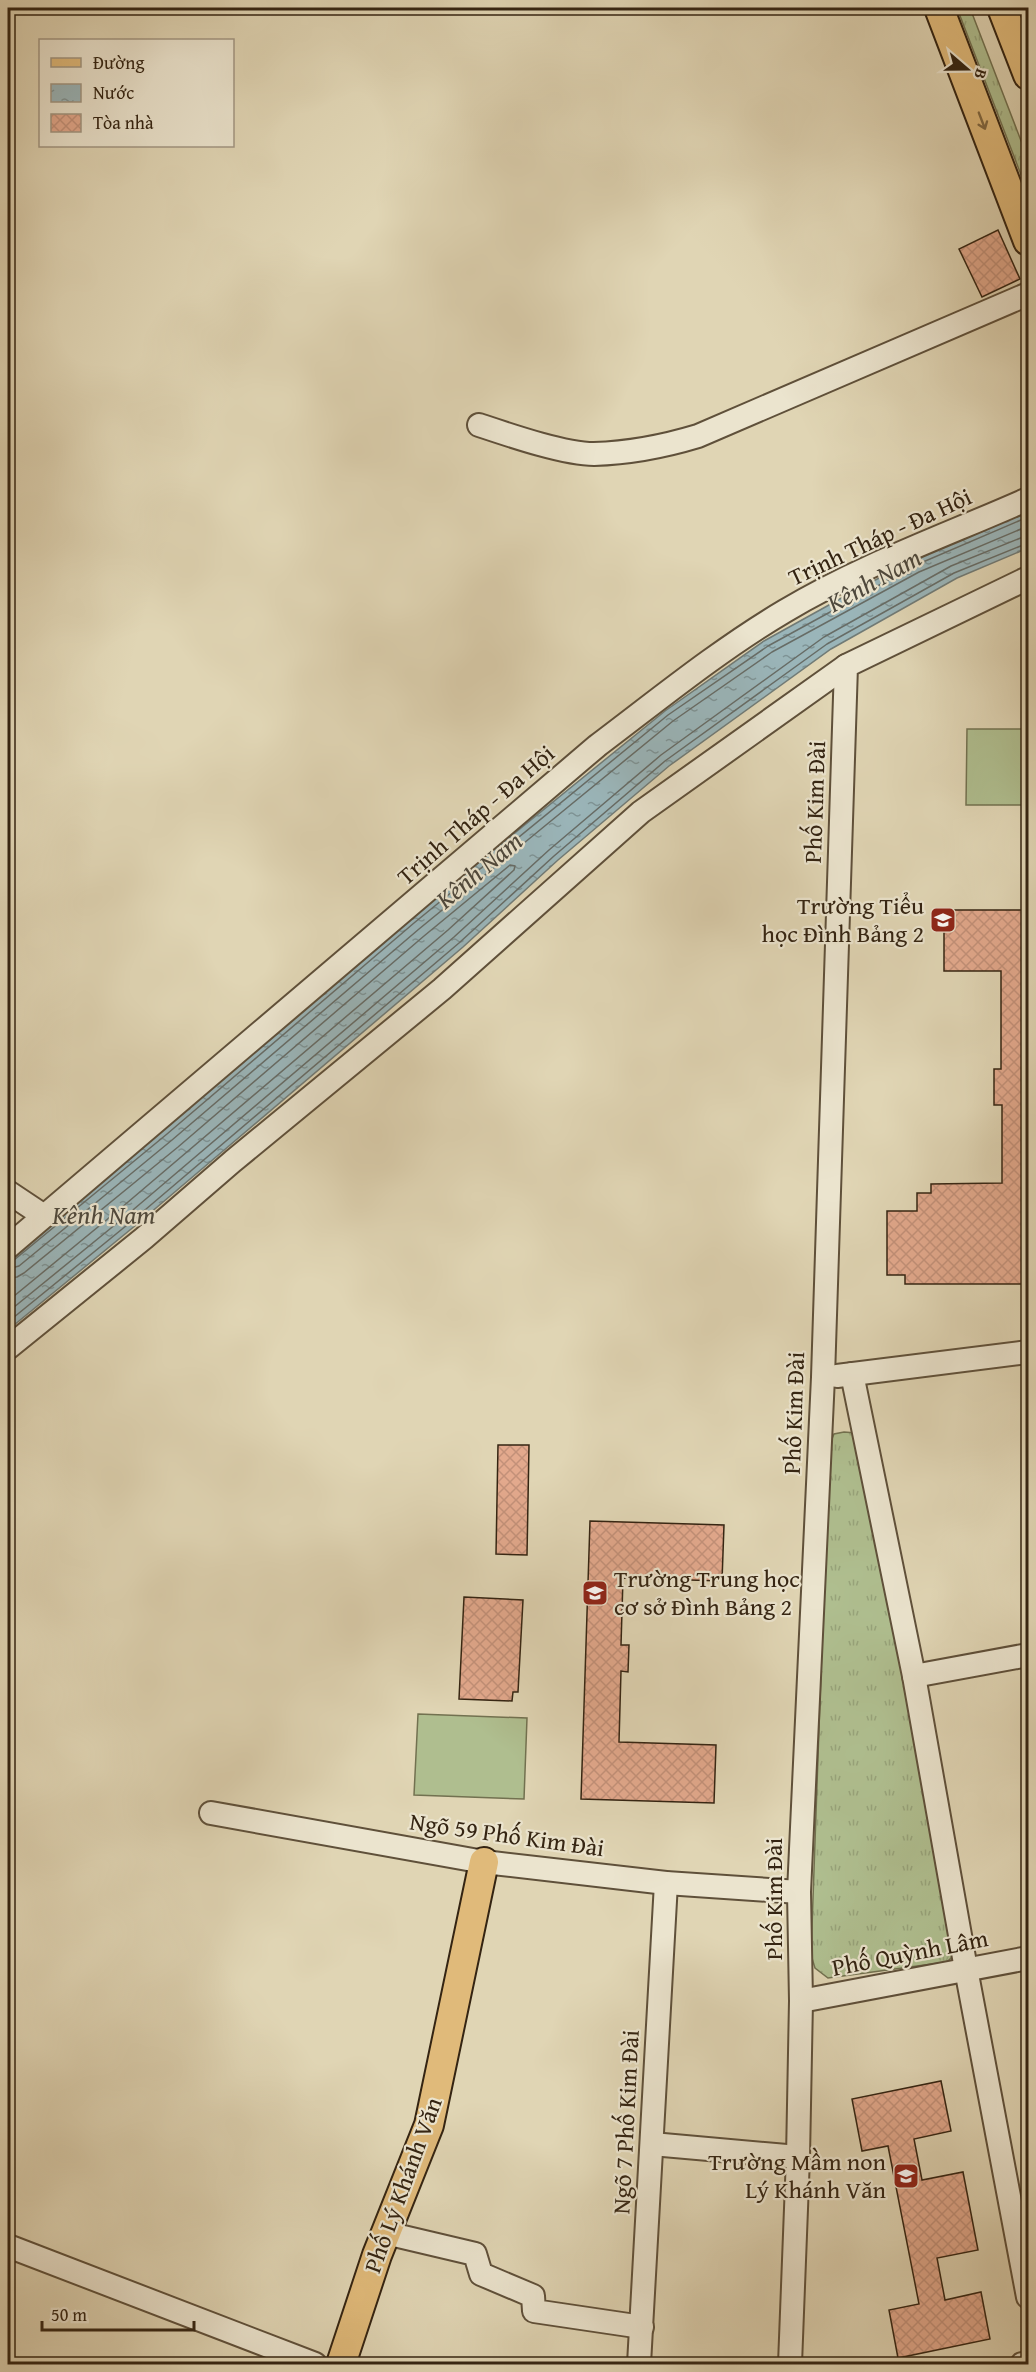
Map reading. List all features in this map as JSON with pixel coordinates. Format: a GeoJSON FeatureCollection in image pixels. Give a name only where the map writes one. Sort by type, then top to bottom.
{"type":"FeatureCollection","features":[{"type":"Feature","properties":{"kind":"main road"},"geometry":{"type":"LineString","coordinates":[[939,8],[1029,241]]}},
{"type":"Feature","properties":{"kind":"main road"},"geometry":{"type":"LineString","coordinates":[[1002,8],[1029,75]]}},
{"type":"Feature","properties":{"kind":"main road","name":"Phố Lý Khánh Văn"},"geometry":{"type":"LineString","coordinates":[[336,2364],[429,2125],[484,1862]]}},
{"type":"Feature","properties":{"kind":"street"},"geometry":{"type":"LineString","coordinates":[[479,425],[565,449],[593,454],[668,445],[698,436],[1029,294]]}},
{"type":"Feature","properties":{"kind":"street","name":"Trịnh Tháp - Đa Hội"},"geometry":{"type":"LineString","coordinates":[[8,1247],[597,746],[699,669],[785,611],[851,576],[1029,499]]}},
{"type":"Feature","properties":{"kind":"street"},"geometry":{"type":"LineString","coordinates":[[8,1347],[144,1239],[233,1161],[442,989],[641,812],[846,666],[1029,579]]}},
{"type":"Feature","properties":{"kind":"street","name":"Phố Kim Đài"},"geometry":{"type":"LineString","coordinates":[[790,2364],[801,2001],[799,1892],[823,1377],[846,666]]}},
{"type":"Feature","properties":{"kind":"street"},"geometry":{"type":"LineString","coordinates":[[8,1192],[44,1216]]}},
{"type":"Feature","properties":{"kind":"street"},"geometry":{"type":"LineString","coordinates":[[823,1377],[1029,1352]]}},
{"type":"Feature","properties":{"kind":"street"},"geometry":{"type":"LineString","coordinates":[[852,1374],[914,1676],[966,1969],[1029,2297]]}},
{"type":"Feature","properties":{"kind":"street"},"geometry":{"type":"LineString","coordinates":[[914,1676],[1029,1655]]}},
{"type":"Feature","properties":{"kind":"street","name":"Ngõ 59 Phố Kim Đài"},"geometry":{"type":"LineString","coordinates":[[211,1813],[484,1862],[666,1883],[799,1892]]}},
{"type":"Feature","properties":{"kind":"street","name":"Ngõ 7 Phố Kim Đài"},"geometry":{"type":"LineString","coordinates":[[639,2364],[666,1883]]}},
{"type":"Feature","properties":{"kind":"street","name":"Phố Quỳnh Lâm"},"geometry":{"type":"LineString","coordinates":[[801,2001],[1029,1958]]}},
{"type":"Feature","properties":{"kind":"street"},"geometry":{"type":"LineString","coordinates":[[652,2145],[798,2157]]}},
{"type":"Feature","properties":{"kind":"street"},"geometry":{"type":"LineString","coordinates":[[386,2233],[475,2254],[481,2274],[533,2296],[534,2311],[642,2327]]}},
{"type":"Feature","properties":{"kind":"street"},"geometry":{"type":"LineString","coordinates":[[8,2246],[336,2364]]}},
{"type":"Feature","properties":{"kind":"street"},"geometry":{"type":"LineString","coordinates":[[1022,2364],[1029,2363]]}},
{"type":"Feature","properties":{"kind":"green space"},"geometry":{"type":"Polygon","coordinates":[[[957,8],[970,8],[1028,159],[1028,193],[957,8]]]}},
{"type":"Feature","properties":{"kind":"green space"},"geometry":{"type":"Polygon","coordinates":[[[967,729],[1028,729],[1028,805],[966,805],[967,729]]]}},
{"type":"Feature","properties":{"kind":"green space"},"geometry":{"type":"Polygon","coordinates":[[[856,1433],[861,1441],[954,1948],[952,1957],[947,1962],[828,1978],[815,1968],[811,1955],[829,1446],[834,1434],[856,1433]]]}},
{"type":"Feature","properties":{"kind":"green space"},"geometry":{"type":"Polygon","coordinates":[[[418,1714],[527,1718],[524,1799],[414,1795],[418,1714]]]}},
{"type":"Feature","properties":{"kind":"water","name":"Kênh Nam"},"geometry":{"type":"Polygon","coordinates":[[[1028,511],[1028,548],[957,578],[831,649],[669,766],[558,860],[463,947],[136,1225],[8,1330],[8,1257],[163,1130],[410,918],[665,711],[764,641],[847,595],[913,560],[1028,511]]]}},
{"type":"Feature","properties":{"kind":"building"},"geometry":{"type":"Polygon","coordinates":[[[998,230],[1020,279],[982,297],[959,249],[998,230]]]}},
{"type":"Feature","properties":{"kind":"building"},"geometry":{"type":"Polygon","coordinates":[[[944,910],[1028,910],[1028,1284],[905,1284],[905,1275],[887,1275],[887,1211],[917,1211],[917,1193],[931,1193],[931,1184],[1002,1183],[1002,1105],[994,1105],[994,1069],[1001,1069],[1001,971],[944,971],[944,910]]]}},
{"type":"Feature","properties":{"kind":"building"},"geometry":{"type":"Polygon","coordinates":[[[498,1445],[529,1445],[527,1555],[496,1554],[498,1445]]]}},
{"type":"Feature","properties":{"kind":"building"},"geometry":{"type":"Polygon","coordinates":[[[590,1521],[724,1525],[722,1581],[623,1578],[621,1645],[629,1645],[628,1672],[621,1671],[619,1742],[716,1745],[714,1803],[581,1799],[590,1521]]]}},
{"type":"Feature","properties":{"kind":"building"},"geometry":{"type":"Polygon","coordinates":[[[464,1597],[523,1600],[518,1692],[513,1692],[512,1701],[459,1699],[464,1597]]]}},
{"type":"Feature","properties":{"kind":"building"},"geometry":{"type":"Polygon","coordinates":[[[941,2081],[951,2131],[914,2139],[922,2180],[963,2172],[978,2250],[937,2258],[945,2300],[981,2292],[990,2339],[898,2358],[889,2310],[919,2304],[888,2146],[862,2151],[852,2099],[941,2081]]]}},
{"type":"Feature","properties":{"kind":"place","name":"Trường Tiểu học Đình Bảng 2"},"geometry":{"type":"Point","coordinates":[943,920]}},
{"type":"Feature","properties":{"kind":"place","name":"Trường Trung học cơ sở Đình Bảng 2"},"geometry":{"type":"Point","coordinates":[595,1593]}},
{"type":"Feature","properties":{"kind":"place","name":"Trường Mầm non Lý Khánh Văn"},"geometry":{"type":"Point","coordinates":[906,2176]}}]}
